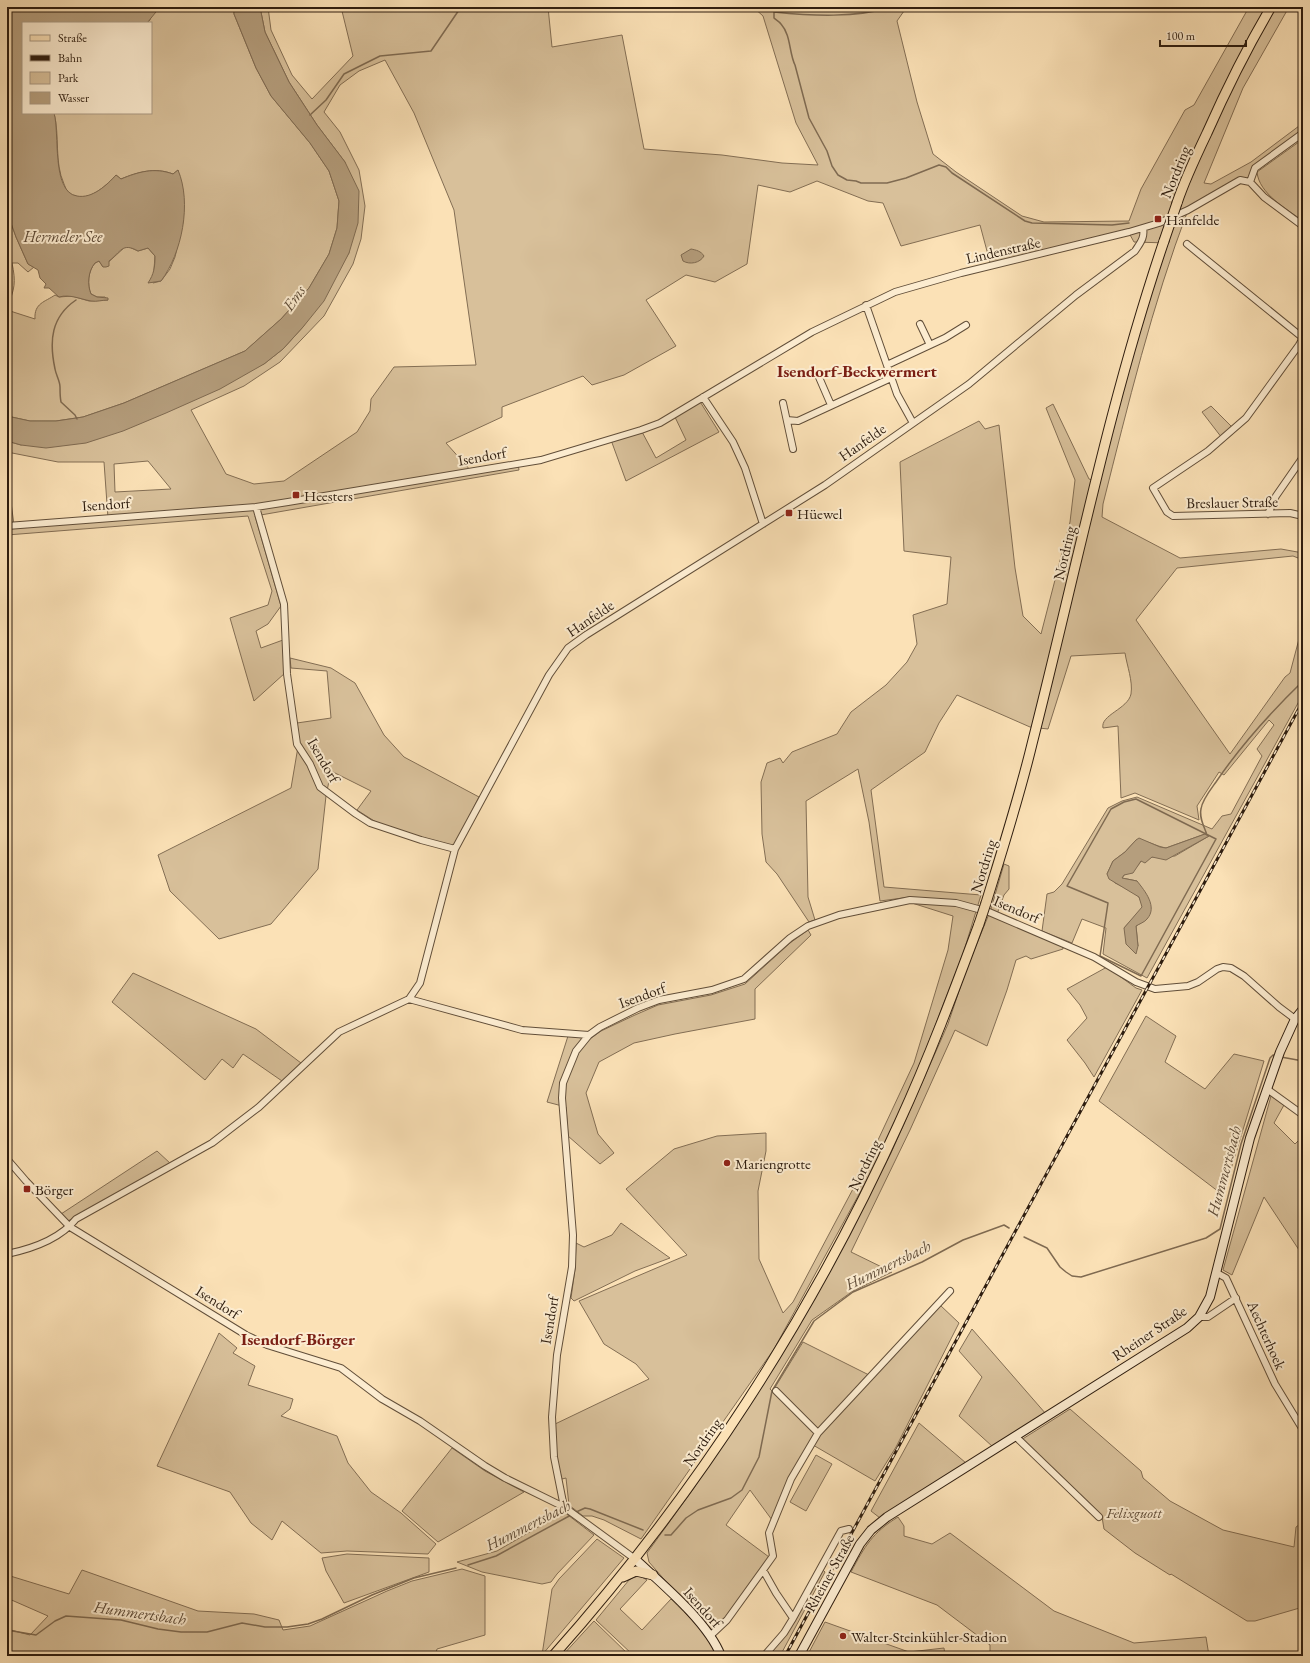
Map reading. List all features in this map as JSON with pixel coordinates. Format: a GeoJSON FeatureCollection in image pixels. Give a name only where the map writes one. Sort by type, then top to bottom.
{"type":"FeatureCollection","features":[{"type":"Feature","properties":{"kind":"main road","name":"Nordring"},"geometry":{"type":"LineString","coordinates":[[553,1656],[619,1580],[635,1559],[738,1414],[786,1340],[862,1201],[899,1124],[930,1053],[986,903],[1032,745],[1095,482],[1144,301],[1164,242],[1200,147],[1221,100],[1271,7]]}},
{"type":"Feature","properties":{"kind":"main road"},"geometry":{"type":"LineString","coordinates":[[619,1580],[636,1571],[653,1575]]}},
{"type":"Feature","properties":{"kind":"street"},"geometry":{"type":"LineString","coordinates":[[1303,133],[1255,168],[1250,182],[1264,197],[1303,226]]}},
{"type":"Feature","properties":{"kind":"street","name":"Lindenstraße"},"geometry":{"type":"LineString","coordinates":[[703,397],[812,332],[866,305],[912,285],[1143,228],[1159,223],[1188,210],[1240,180],[1250,182]]}},
{"type":"Feature","properties":{"kind":"street","name":"Hanfelde"},"geometry":{"type":"LineString","coordinates":[[455,849],[549,675],[568,648],[606,622],[825,485],[969,384],[1076,295],[1135,251],[1142,242],[1144,234],[1143,228]]}},
{"type":"Feature","properties":{"kind":"street"},"geometry":{"type":"LineString","coordinates":[[1187,244],[1303,338]]}},
{"type":"Feature","properties":{"kind":"street"},"geometry":{"type":"LineString","coordinates":[[866,305],[897,394],[913,423]]}},
{"type":"Feature","properties":{"kind":"street"},"geometry":{"type":"LineString","coordinates":[[920,324],[930,345]]}},
{"type":"Feature","properties":{"kind":"street"},"geometry":{"type":"LineString","coordinates":[[886,365],[930,345],[966,325]]}},
{"type":"Feature","properties":{"kind":"street","name":"Breslauer Straße"},"geometry":{"type":"LineString","coordinates":[[1303,338],[1299,346],[1246,418],[1208,451],[1153,488],[1167,512],[1173,516],[1268,514],[1290,514],[1303,516]]}},
{"type":"Feature","properties":{"kind":"street"},"geometry":{"type":"LineString","coordinates":[[818,375],[831,406]]}},
{"type":"Feature","properties":{"kind":"street"},"geometry":{"type":"LineString","coordinates":[[787,420],[798,421],[891,378]]}},
{"type":"Feature","properties":{"kind":"street"},"geometry":{"type":"LineString","coordinates":[[703,397],[733,442],[745,468],[763,524]]}},
{"type":"Feature","properties":{"kind":"street","name":"Isendorf"},"geometry":{"type":"LineString","coordinates":[[7,526],[256,507],[541,460],[652,427],[703,397]]}},
{"type":"Feature","properties":{"kind":"street"},"geometry":{"type":"LineString","coordinates":[[783,403],[793,449]]}},
{"type":"Feature","properties":{"kind":"street"},"geometry":{"type":"LineString","coordinates":[[1268,514],[1276,496],[1303,457]]}},
{"type":"Feature","properties":{"kind":"street","name":"Isendorf"},"geometry":{"type":"LineString","coordinates":[[256,507],[284,604],[287,674],[296,744],[310,764],[320,787],[370,823],[455,849]]}},
{"type":"Feature","properties":{"kind":"street"},"geometry":{"type":"LineString","coordinates":[[7,1254],[36,1246],[70,1226],[76,1219],[212,1143],[259,1107],[339,1032],[409,999],[420,983],[455,849]]}},
{"type":"Feature","properties":{"kind":"street","name":"Isendorf"},"geometry":{"type":"LineString","coordinates":[[567,1508],[554,1457],[552,1417],[557,1355],[572,1267],[573,1235],[562,1083],[576,1051],[589,1035],[600,1027],[638,1008],[659,1000],[712,990],[744,980],[790,938],[808,926],[839,915],[910,900],[956,903],[989,912],[1094,957],[1147,987],[1155,989],[1188,986],[1198,982],[1217,969],[1223,967],[1231,968],[1244,976],[1295,1019]]}},
{"type":"Feature","properties":{"kind":"street"},"geometry":{"type":"LineString","coordinates":[[409,999],[522,1030],[589,1035]]}},
{"type":"Feature","properties":{"kind":"street","name":"Rheiner Straße"},"geometry":{"type":"LineString","coordinates":[[799,1656],[860,1544],[871,1530],[887,1517],[1188,1328],[1199,1317],[1210,1297],[1217,1273],[1250,1138],[1280,1052],[1295,1019],[1303,1009]]}},
{"type":"Feature","properties":{"kind":"street"},"geometry":{"type":"LineString","coordinates":[[1267,1089],[1303,1115]]}},
{"type":"Feature","properties":{"kind":"street","name":"Isendorf"},"geometry":{"type":"LineString","coordinates":[[7,1159],[26,1181],[70,1226],[246,1335],[267,1345],[341,1368],[382,1399],[420,1421],[485,1466],[505,1478],[567,1508],[635,1559],[653,1575],[697,1620],[710,1636],[721,1656]]}},
{"type":"Feature","properties":{"kind":"street","name":"Aechterhoek"},"geometry":{"type":"LineString","coordinates":[[1217,1273],[1226,1278],[1275,1384],[1303,1430]]}},
{"type":"Feature","properties":{"kind":"street"},"geometry":{"type":"LineString","coordinates":[[710,1636],[727,1620],[764,1570],[772,1556],[768,1533],[792,1479],[818,1433],[950,1291]]}},
{"type":"Feature","properties":{"kind":"street"},"geometry":{"type":"LineString","coordinates":[[1199,1317],[1208,1317],[1236,1298]]}},
{"type":"Feature","properties":{"kind":"street"},"geometry":{"type":"LineString","coordinates":[[776,1392],[818,1433]]}},
{"type":"Feature","properties":{"kind":"street"},"geometry":{"type":"LineString","coordinates":[[1015,1436],[1099,1517]]}},
{"type":"Feature","properties":{"kind":"street"},"geometry":{"type":"LineString","coordinates":[[764,1656],[784,1633],[840,1531],[849,1529]]}},
{"type":"Feature","properties":{"kind":"street"},"geometry":{"type":"LineString","coordinates":[[764,1570],[776,1593],[793,1618]]}},
{"type":"Feature","properties":{"kind":"green space"},"geometry":{"type":"Polygon","coordinates":[[[153,7],[234,7],[234,14],[256,68],[271,96],[310,143],[329,171],[339,201],[337,228],[329,254],[309,288],[281,319],[245,351],[124,403],[83,417],[56,421],[30,421],[7,416],[7,310],[35,319],[36,309],[38,306],[55,295],[59,297],[72,296],[89,301],[108,300],[105,297],[97,297],[91,294],[89,282],[91,270],[95,263],[99,261],[103,267],[125,247],[138,251],[148,248],[155,256],[153,283],[161,281],[170,269],[175,257],[183,222],[178,170],[173,174],[160,171],[147,171],[121,179],[116,175],[104,186],[89,196],[79,197],[72,195],[66,189],[61,176],[58,158],[57,131],[54,114],[152,114],[152,22],[148,22],[150,20],[153,7]]]}},
{"type":"Feature","properties":{"kind":"green space"},"geometry":{"type":"Polygon","coordinates":[[[260,7],[268,7],[271,30],[292,75],[312,99],[353,56],[341,7],[548,7],[552,47],[622,35],[644,149],[722,155],[782,163],[818,165],[796,123],[763,16],[753,7],[811,7],[814,9],[830,7],[913,7],[904,11],[897,21],[917,102],[933,154],[956,172],[1022,216],[1044,222],[1129,221],[1141,189],[1185,110],[1194,105],[1249,7],[1289,7],[1243,88],[1204,183],[1211,184],[1251,162],[1303,123],[1303,133],[1255,168],[1250,182],[1245,181],[1188,210],[1163,282],[1141,356],[1103,504],[1102,517],[1180,558],[1281,549],[1303,553],[1303,560],[1293,556],[1177,568],[1136,620],[1230,754],[1285,677],[1290,673],[1299,639],[1303,638],[1303,694],[1147,978],[1103,954],[1106,928],[1082,919],[1072,943],[1042,931],[1047,894],[1054,892],[1062,884],[1108,808],[1122,801],[1137,797],[1212,829],[1222,816],[1231,814],[1262,756],[1257,749],[1274,725],[1269,720],[1224,775],[1219,772],[1197,806],[1199,820],[1135,793],[1121,798],[1118,726],[1103,728],[1103,723],[1110,715],[1125,704],[1131,694],[1131,679],[1125,653],[1071,656],[1048,729],[1030,727],[957,695],[939,723],[925,752],[871,790],[884,887],[981,895],[963,954],[920,1065],[880,1156],[774,1349],[641,1539],[604,1520],[592,1516],[583,1516],[569,1505],[566,1478],[562,1479],[556,1458],[553,1425],[649,1379],[636,1364],[604,1344],[579,1301],[687,1255],[626,1189],[674,1149],[717,1136],[766,1133],[766,1151],[758,1191],[759,1259],[783,1313],[793,1302],[871,1155],[914,1063],[948,950],[953,916],[912,903],[910,897],[880,901],[869,822],[858,769],[806,801],[808,897],[815,920],[809,922],[777,874],[766,862],[762,834],[761,782],[767,763],[780,758],[783,763],[792,752],[837,734],[851,712],[886,685],[907,662],[917,644],[913,615],[947,604],[951,557],[904,551],[900,462],[979,421],[985,429],[999,425],[1015,568],[1023,616],[1041,634],[1070,522],[1075,480],[1046,408],[1053,404],[1089,479],[1099,482],[1141,322],[1168,243],[1134,242],[1129,233],[991,266],[980,225],[901,246],[883,203],[868,201],[817,181],[790,192],[758,185],[747,264],[715,282],[686,275],[646,300],[676,346],[624,375],[592,385],[583,376],[502,407],[502,417],[446,443],[472,472],[518,464],[519,470],[255,516],[281,606],[268,624],[256,631],[261,648],[283,640],[285,673],[254,701],[230,618],[268,605],[272,591],[248,516],[7,535],[7,472],[14,525],[108,518],[104,462],[58,462],[7,452],[7,441],[21,445],[264,364],[283,349],[303,327],[349,253],[345,162],[317,125],[289,82],[265,32],[260,7]],[[385,60],[359,71],[340,85],[324,112],[340,132],[359,170],[365,206],[361,239],[353,264],[324,316],[280,362],[244,386],[191,410],[226,474],[254,484],[284,481],[357,432],[370,411],[371,399],[394,367],[476,365],[454,210],[414,113],[385,60]],[[148,461],[114,464],[115,492],[171,489],[148,461]],[[1205,834],[1166,848],[1136,840],[1125,852],[1113,861],[1107,874],[1115,883],[1132,891],[1139,897],[1143,907],[1124,928],[1138,946],[1136,926],[1147,919],[1137,881],[1122,878],[1126,873],[1139,865],[1141,861],[1152,857],[1175,856],[1209,836],[1205,834]]]}},
{"type":"Feature","properties":{"kind":"green space"},"geometry":{"type":"Polygon","coordinates":[[[1303,139],[1303,221],[1268,194],[1259,180],[1257,172],[1303,139]]]}},
{"type":"Feature","properties":{"kind":"green space"},"geometry":{"type":"Polygon","coordinates":[[[7,212],[28,264],[34,267],[28,272],[18,263],[12,263],[14,285],[7,307],[7,212]]]}},
{"type":"Feature","properties":{"kind":"green space"},"geometry":{"type":"Polygon","coordinates":[[[699,400],[719,432],[626,481],[611,440],[641,430],[656,458],[686,440],[674,415],[699,400]]]}},
{"type":"Feature","properties":{"kind":"green space"},"geometry":{"type":"Polygon","coordinates":[[[1211,406],[1233,428],[1222,438],[1202,412],[1211,406]]]}},
{"type":"Feature","properties":{"kind":"green space"},"geometry":{"type":"Polygon","coordinates":[[[290,658],[331,668],[355,683],[384,735],[404,757],[479,797],[454,847],[379,824],[357,810],[371,791],[331,771],[326,796],[318,869],[271,924],[219,939],[170,891],[158,855],[291,788],[299,741],[297,723],[331,718],[327,671],[291,668],[290,658]]]}},
{"type":"Feature","properties":{"kind":"green space"},"geometry":{"type":"Polygon","coordinates":[[[1004,864],[1009,866],[1009,889],[1004,895],[997,914],[990,912],[1004,864]]]}},
{"type":"Feature","properties":{"kind":"green space"},"geometry":{"type":"Polygon","coordinates":[[[989,914],[1063,947],[1063,949],[1031,959],[1026,956],[1016,960],[987,1046],[955,1030],[910,1130],[851,1252],[892,1272],[853,1291],[812,1320],[770,1389],[815,1433],[772,1520],[750,1490],[726,1525],[769,1557],[726,1618],[710,1632],[649,1562],[647,1553],[694,1488],[809,1306],[842,1248],[891,1153],[948,1024],[966,970],[989,914]]]}},
{"type":"Feature","properties":{"kind":"green space"},"geometry":{"type":"Polygon","coordinates":[[[808,930],[811,935],[755,989],[755,1019],[634,1043],[599,1062],[586,1093],[598,1134],[614,1153],[600,1164],[568,1136],[566,1107],[547,1102],[568,1036],[590,1039],[601,1031],[658,1005],[711,995],[745,984],[790,943],[808,930]]]}},
{"type":"Feature","properties":{"kind":"green space"},"geometry":{"type":"Polygon","coordinates":[[[1107,967],[1136,988],[1142,990],[1094,1077],[1067,1040],[1087,1018],[1080,1005],[1067,989],[1107,967]]]}},
{"type":"Feature","properties":{"kind":"green space"},"geometry":{"type":"Polygon","coordinates":[[[133,973],[256,1029],[301,1063],[282,1081],[243,1054],[233,1068],[222,1059],[205,1080],[112,1002],[133,973]]]}},
{"type":"Feature","properties":{"kind":"green space"},"geometry":{"type":"Polygon","coordinates":[[[1146,1016],[1176,1036],[1165,1062],[1205,1089],[1234,1054],[1264,1061],[1223,1195],[1099,1101],[1146,1016]]]}},
{"type":"Feature","properties":{"kind":"green space"},"geometry":{"type":"Polygon","coordinates":[[[1271,1096],[1284,1105],[1274,1123],[1295,1144],[1303,1136],[1303,1256],[1264,1197],[1232,1275],[1223,1270],[1271,1096]]]}},
{"type":"Feature","properties":{"kind":"green space"},"geometry":{"type":"Polygon","coordinates":[[[157,1151],[171,1164],[68,1221],[61,1214],[157,1151]]]}},
{"type":"Feature","properties":{"kind":"green space"},"geometry":{"type":"Polygon","coordinates":[[[621,1223],[670,1258],[635,1271],[574,1301],[571,1298],[575,1269],[576,1243],[584,1247],[612,1235],[621,1223]]]}},
{"type":"Feature","properties":{"kind":"green space"},"geometry":{"type":"Polygon","coordinates":[[[940,1305],[959,1323],[896,1447],[875,1481],[813,1445],[820,1434],[940,1305]]]}},
{"type":"Feature","properties":{"kind":"green space"},"geometry":{"type":"Polygon","coordinates":[[[972,1329],[1046,1414],[993,1447],[959,1416],[982,1377],[959,1351],[972,1329]]]}},
{"type":"Feature","properties":{"kind":"green space"},"geometry":{"type":"Polygon","coordinates":[[[219,1333],[237,1348],[233,1353],[255,1366],[248,1385],[293,1399],[290,1409],[281,1416],[337,1436],[348,1463],[371,1492],[401,1513],[436,1544],[428,1554],[347,1551],[321,1553],[282,1521],[272,1540],[251,1523],[230,1492],[157,1466],[219,1333]]]}},
{"type":"Feature","properties":{"kind":"green space"},"geometry":{"type":"Polygon","coordinates":[[[803,1342],[869,1375],[818,1431],[774,1389],[803,1342]]]}},
{"type":"Feature","properties":{"kind":"green space","name":"Felixguott"},"geometry":{"type":"Polygon","coordinates":[[[1070,1409],[1141,1471],[1143,1478],[1170,1501],[1223,1530],[1294,1547],[1296,1527],[1303,1522],[1303,1607],[1255,1621],[1247,1621],[1135,1553],[1104,1529],[1102,1517],[1021,1440],[1070,1409]]]}},
{"type":"Feature","properties":{"kind":"green space"},"geometry":{"type":"Polygon","coordinates":[[[919,1423],[966,1463],[880,1518],[871,1511],[919,1423]]]}},
{"type":"Feature","properties":{"kind":"green space"},"geometry":{"type":"Polygon","coordinates":[[[452,1448],[485,1471],[524,1492],[438,1542],[402,1511],[452,1448]]]}},
{"type":"Feature","properties":{"kind":"green space"},"geometry":{"type":"Polygon","coordinates":[[[816,1455],[832,1464],[806,1511],[790,1502],[816,1455]]]}},
{"type":"Feature","properties":{"kind":"green space"},"geometry":{"type":"Polygon","coordinates":[[[564,1512],[594,1535],[551,1582],[542,1584],[482,1572],[457,1562],[497,1551],[564,1512]]]}},
{"type":"Feature","properties":{"kind":"green space"},"geometry":{"type":"Polygon","coordinates":[[[898,1517],[904,1526],[904,1536],[932,1544],[950,1533],[1054,1611],[1134,1643],[1206,1637],[1209,1656],[1010,1656],[1001,1651],[999,1656],[993,1656],[990,1654],[990,1645],[937,1605],[851,1572],[875,1535],[898,1517]]]}},
{"type":"Feature","properties":{"kind":"green space"},"geometry":{"type":"Polygon","coordinates":[[[597,1539],[624,1558],[542,1655],[552,1589],[559,1579],[597,1539]]]}},
{"type":"Feature","properties":{"kind":"green space"},"geometry":{"type":"Polygon","coordinates":[[[347,1554],[429,1558],[429,1572],[344,1603],[326,1571],[322,1558],[347,1554]]]}},
{"type":"Feature","properties":{"kind":"green space"},"geometry":{"type":"Polygon","coordinates":[[[462,1569],[485,1576],[485,1635],[437,1649],[435,1656],[16,1656],[7,1653],[7,1629],[30,1635],[48,1616],[7,1598],[7,1575],[69,1594],[82,1570],[198,1611],[254,1614],[279,1620],[283,1630],[310,1626],[412,1581],[462,1569]]]}},
{"type":"Feature","properties":{"kind":"green space"},"geometry":{"type":"Polygon","coordinates":[[[822,1569],[825,1572],[780,1656],[767,1656],[822,1569]]]}},
{"type":"Feature","properties":{"kind":"green space"},"geometry":{"type":"Polygon","coordinates":[[[640,1576],[647,1580],[620,1609],[642,1630],[671,1599],[703,1632],[717,1656],[634,1656],[596,1620],[629,1580],[640,1576]]]}},
{"type":"Feature","properties":{"kind":"green space"},"geometry":{"type":"Polygon","coordinates":[[[594,1621],[630,1656],[562,1656],[594,1621]]]}},
{"type":"Feature","properties":{"kind":"green space","name":"Walter-Steinkühler-Stadion"},"geometry":{"type":"Polygon","coordinates":[[[825,1622],[909,1652],[944,1648],[945,1656],[807,1656],[825,1622]]]}},
{"type":"Feature","properties":{"kind":"water","name":"Hermeler See"},"geometry":{"type":"Polygon","coordinates":[[[7,7],[160,7],[148,22],[22,22],[22,114],[54,114],[58,160],[63,184],[69,192],[77,196],[94,193],[104,187],[116,175],[121,179],[146,171],[159,171],[173,174],[178,170],[184,197],[183,227],[174,256],[161,281],[148,283],[154,270],[155,256],[148,248],[138,251],[133,248],[125,248],[109,261],[109,266],[103,267],[99,261],[95,263],[91,270],[89,282],[91,294],[97,297],[108,298],[108,300],[93,301],[71,296],[59,297],[49,288],[44,288],[46,284],[40,278],[38,270],[28,264],[7,212],[7,7]]]}},
{"type":"Feature","properties":{"kind":"water"},"geometry":{"type":"Polygon","coordinates":[[[234,7],[260,7],[265,32],[289,82],[317,125],[345,162],[359,191],[358,223],[349,253],[324,301],[283,349],[264,364],[220,389],[166,413],[123,431],[86,443],[46,448],[21,445],[7,441],[7,416],[30,421],[56,421],[83,417],[124,403],[245,351],[281,319],[309,288],[329,254],[337,228],[339,201],[329,171],[310,143],[271,96],[256,68],[234,14],[234,7]]]}},
{"type":"Feature","properties":{"kind":"water"},"geometry":{"type":"Polygon","coordinates":[[[691,249],[697,250],[704,256],[695,263],[683,261],[681,255],[691,249]]]}},
{"type":"Feature","properties":{"kind":"water"},"geometry":{"type":"Polygon","coordinates":[[[1205,834],[1209,836],[1166,860],[1152,857],[1145,863],[1141,861],[1133,873],[1124,875],[1122,878],[1137,881],[1147,894],[1151,904],[1150,914],[1147,919],[1136,926],[1138,946],[1136,954],[1126,944],[1124,928],[1142,907],[1139,897],[1109,879],[1107,874],[1113,861],[1125,852],[1139,838],[1166,848],[1205,834]]]}},
{"type":"Feature","properties":{"kind":"waterway"},"geometry":{"type":"LineString","coordinates":[[310,115],[326,100],[344,74],[380,56],[431,51],[461,7]]}},
{"type":"Feature","properties":{"kind":"waterway"},"geometry":{"type":"LineString","coordinates":[[770,7],[774,12],[834,15],[879,11],[893,7]]}},
{"type":"Feature","properties":{"kind":"waterway"},"geometry":{"type":"LineString","coordinates":[[774,12],[774,18],[780,23],[787,33],[809,118],[827,151],[832,166],[838,175],[847,180],[861,183],[887,183],[906,178],[939,165],[946,167],[952,173],[1025,221],[1032,223],[1112,225],[1129,223]]}},
{"type":"Feature","properties":{"kind":"waterway"},"geometry":{"type":"LineString","coordinates":[[76,300],[61,314],[57,322],[52,339],[52,349],[55,369],[60,385],[61,402],[75,415],[77,419]]}},
{"type":"Feature","properties":{"kind":"waterway"},"geometry":{"type":"LineString","coordinates":[[1207,835],[1201,816],[1203,802],[1207,795],[1246,742],[1303,681]]}},
{"type":"Feature","properties":{"kind":"waterway"},"geometry":{"type":"LineString","coordinates":[[1136,799],[1216,839],[1141,976],[1100,956],[1108,903],[1067,886],[1111,809],[1124,802],[1136,799]]}},
{"type":"Feature","properties":{"kind":"waterway","name":"Hummertsbach"},"geometry":{"type":"LineString","coordinates":[[1024,1237],[1047,1248],[1060,1267],[1066,1272],[1072,1276],[1081,1277],[1206,1238],[1220,1229],[1241,1144],[1270,1058],[1273,1055],[1276,1056]]}},
{"type":"Feature","properties":{"kind":"waterway","name":"Hummertsbach"},"geometry":{"type":"LineString","coordinates":[[1281,1057],[1303,1061]]}},
{"type":"Feature","properties":{"kind":"waterway","name":"Hummertsbach"},"geometry":{"type":"LineString","coordinates":[[665,1535],[671,1535],[686,1518],[698,1510],[731,1498],[742,1490],[759,1457],[772,1391],[814,1321],[853,1292],[922,1262],[963,1240],[1004,1225],[1009,1228]]}},
{"type":"Feature","properties":{"kind":"waterway","name":"Hummertsbach"},"geometry":{"type":"LineString","coordinates":[[574,1513],[585,1508],[590,1509],[643,1530]]}},
{"type":"Feature","properties":{"kind":"waterway","name":"Hummertsbach"},"geometry":{"type":"LineString","coordinates":[[468,1565],[496,1556],[571,1515]]}},
{"type":"Feature","properties":{"kind":"waterway","name":"Hummertsbach"},"geometry":{"type":"LineString","coordinates":[[7,1630],[36,1635],[55,1621],[66,1616],[121,1620],[158,1629],[181,1632],[207,1632],[242,1623],[265,1627],[287,1627],[308,1624],[322,1619],[372,1595],[414,1578],[456,1568]]}},
{"type":"Feature","properties":{"kind":"railway"},"geometry":{"type":"LineString","coordinates":[[785,1656],[1303,701]]}},
{"type":"Feature","properties":{"kind":"place","name":"Hanfelde"},"geometry":{"type":"Point","coordinates":[1158,219]}},
{"type":"Feature","properties":{"kind":"place","name":"Heesters"},"geometry":{"type":"Point","coordinates":[296,495]}},
{"type":"Feature","properties":{"kind":"place","name":"Hüewel"},"geometry":{"type":"Point","coordinates":[789,513]}},
{"type":"Feature","properties":{"kind":"place","name":"Mariengrotte"},"geometry":{"type":"Point","coordinates":[727,1163]}},
{"type":"Feature","properties":{"kind":"place","name":"Börger"},"geometry":{"type":"Point","coordinates":[27,1189]}},
{"type":"Feature","properties":{"kind":"place","name":"Walter-Steinkühler-Stadion"},"geometry":{"type":"Point","coordinates":[843,1636]}},
{"type":"Feature","properties":{"kind":"district","name":"Isendorf-Beckwermert"},"geometry":{"type":"Point","coordinates":[857,371]}},
{"type":"Feature","properties":{"kind":"district","name":"Isendorf-Börger"},"geometry":{"type":"Point","coordinates":[298,1339]}},
{"type":"Feature","properties":{"kind":"water label","name":"Ems"},"geometry":{"type":"Point","coordinates":[294,298]}}]}
